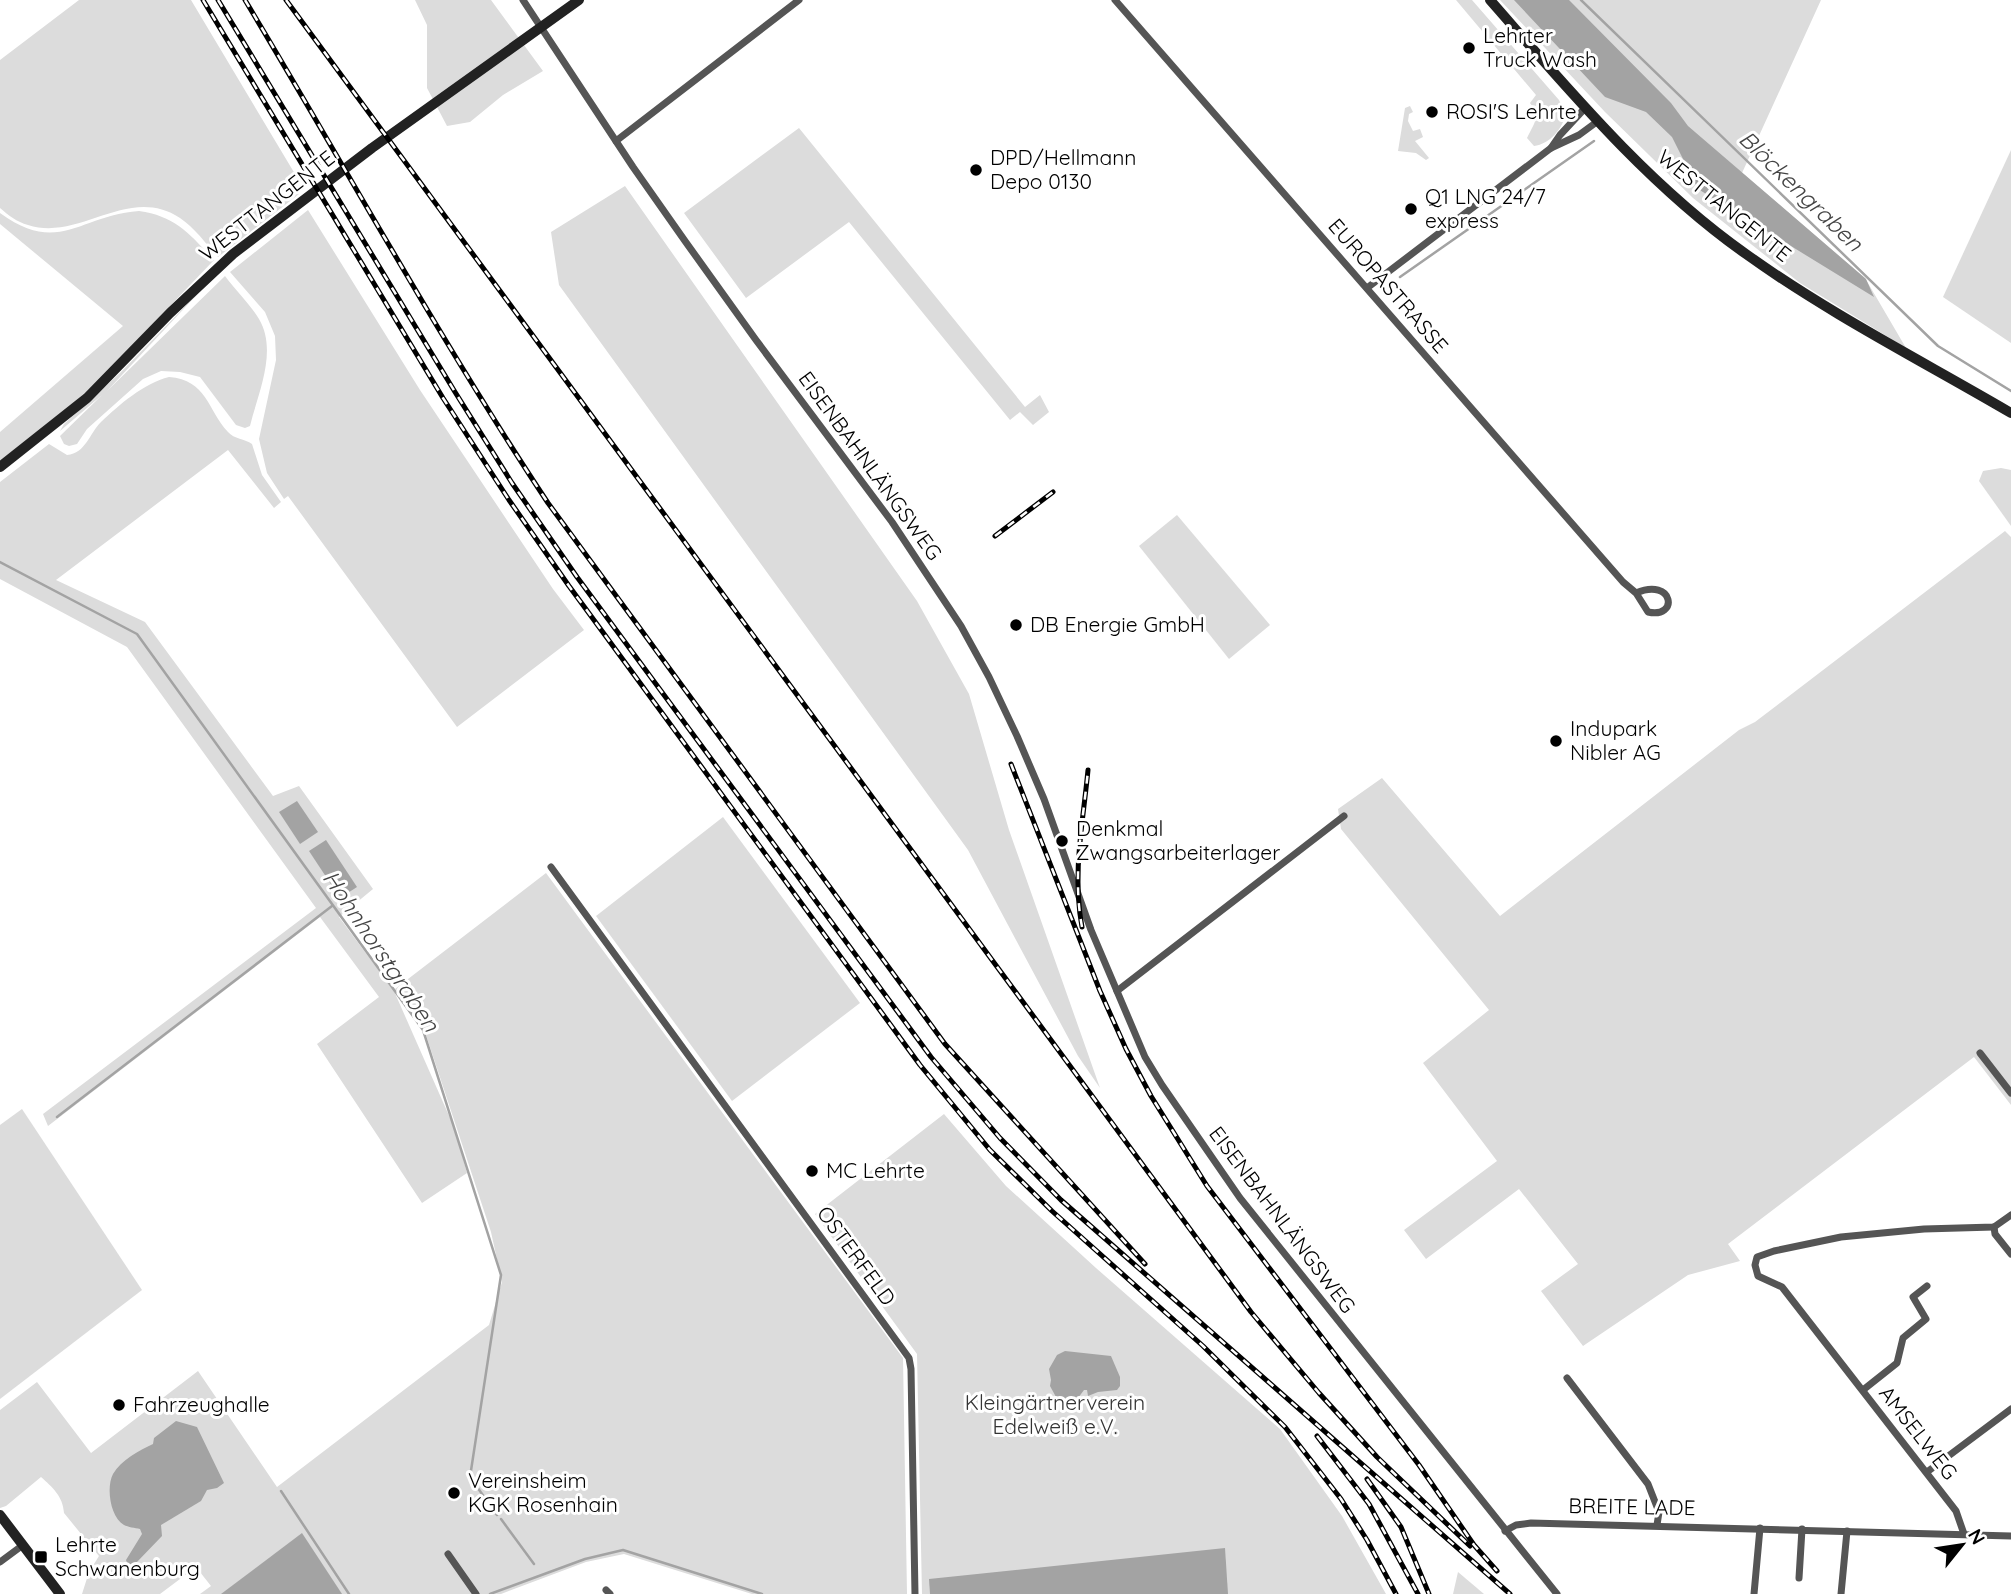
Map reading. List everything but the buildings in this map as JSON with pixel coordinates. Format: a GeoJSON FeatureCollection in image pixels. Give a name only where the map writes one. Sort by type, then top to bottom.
{"type":"FeatureCollection","features":[{"type":"Feature","properties":{"kind":"main road","name":"WESTTANGENTE"},"geometry":{"type":"LineString","coordinates":[[0,467],[87,398],[233,254],[292,207],[579,0]]}},
{"type":"Feature","properties":{"kind":"main road","name":"WESTTANGENTE"},"geometry":{"type":"LineString","coordinates":[[1490,0],[1598,121],[1679,200],[1745,253],[1787,282],[2011,413]]}},
{"type":"Feature","properties":{"kind":"main road"},"geometry":{"type":"LineString","coordinates":[[0,1515],[60,1594]]}},
{"type":"Feature","properties":{"kind":"street","name":"EISENBAHNLÄNGSWEG"},"geometry":{"type":"LineString","coordinates":[[523,0],[616,141],[756,340],[892,522],[961,626],[989,677],[1044,799],[1091,930],[1145,1057],[1200,1143],[1257,1219],[1557,1594]]}},
{"type":"Feature","properties":{"kind":"street"},"geometry":{"type":"LineString","coordinates":[[616,141],[799,0]]}},
{"type":"Feature","properties":{"kind":"street","name":"EUROPASTRASSE"},"geometry":{"type":"LineString","coordinates":[[1115,0],[1623,582],[1636,593],[1648,612],[1657,614],[1665,611],[1669,604],[1669,597],[1664,591],[1644,589],[1636,593]]}},
{"type":"Feature","properties":{"kind":"street"},"geometry":{"type":"LineString","coordinates":[[1551,148],[1586,107]]}},
{"type":"Feature","properties":{"kind":"street"},"geometry":{"type":"LineString","coordinates":[[1367,288],[1551,148],[1579,135],[1598,121]]}},
{"type":"Feature","properties":{"kind":"street"},"geometry":{"type":"LineString","coordinates":[[1117,991],[1344,816]]}},
{"type":"Feature","properties":{"kind":"street","name":"OSTERFELD"},"geometry":{"type":"LineString","coordinates":[[551,867],[909,1358],[915,1594]]}},
{"type":"Feature","properties":{"kind":"street"},"geometry":{"type":"LineString","coordinates":[[1980,1053],[2011,1093]]}},
{"type":"Feature","properties":{"kind":"street"},"geometry":{"type":"LineString","coordinates":[[2011,1215],[1994,1227],[1995,1234],[2011,1254]]}},
{"type":"Feature","properties":{"kind":"street","name":"AMSELWEG"},"geometry":{"type":"LineString","coordinates":[[1964,1534],[1956,1511],[1927,1472],[1782,1287],[1758,1276],[1755,1265],[1757,1257],[1774,1251],[1841,1237],[1924,1228],[1994,1227]]}},
{"type":"Feature","properties":{"kind":"street","name":"AMSELWEG"},"geometry":{"type":"LineString","coordinates":[[1863,1390],[1897,1363],[1903,1338],[1926,1319],[1913,1297],[1927,1286]]}},
{"type":"Feature","properties":{"kind":"street"},"geometry":{"type":"LineString","coordinates":[[1567,1378],[1648,1485],[1658,1512],[1657,1525]]}},
{"type":"Feature","properties":{"kind":"street"},"geometry":{"type":"LineString","coordinates":[[1927,1472],[2011,1409]]}},
{"type":"Feature","properties":{"kind":"street","name":"BREITE LADE"},"geometry":{"type":"LineString","coordinates":[[1506,1531],[1516,1525],[1531,1522],[2011,1536]]}},
{"type":"Feature","properties":{"kind":"street"},"geometry":{"type":"LineString","coordinates":[[1754,1594],[1760,1528]]}},
{"type":"Feature","properties":{"kind":"street"},"geometry":{"type":"LineString","coordinates":[[1799,1578],[1802,1529]]}},
{"type":"Feature","properties":{"kind":"street"},"geometry":{"type":"LineString","coordinates":[[1842,1594],[1847,1531]]}},
{"type":"Feature","properties":{"kind":"street"},"geometry":{"type":"LineString","coordinates":[[0,1562],[23,1545]]}},
{"type":"Feature","properties":{"kind":"street"},"geometry":{"type":"LineString","coordinates":[[448,1554],[476,1594]]}},
{"type":"Feature","properties":{"kind":"green space"},"geometry":{"type":"Polygon","coordinates":[[[79,0],[191,0],[295,174],[289,176],[299,194],[218,257],[185,222],[161,209],[142,207],[123,210],[66,226],[47,228],[28,225],[9,216],[0,208],[0,60],[79,0]]]}},
{"type":"Feature","properties":{"kind":"green space"},"geometry":{"type":"Polygon","coordinates":[[[415,0],[491,0],[543,71],[503,95],[470,122],[447,126],[427,88],[427,25],[415,0]]]}},
{"type":"Feature","properties":{"kind":"green space"},"geometry":{"type":"Polygon","coordinates":[[[1456,0],[1472,0],[1559,100],[1566,114],[1562,125],[1550,139],[1534,146],[1527,138],[1536,117],[1530,103],[1536,95],[1456,0]]]}},
{"type":"Feature","properties":{"kind":"green space"},"geometry":{"type":"Polygon","coordinates":[[[1500,0],[1821,0],[1742,173],[1865,278],[1906,348],[1800,283],[1693,198],[1605,112],[1500,0]]]}},
{"type":"Feature","properties":{"kind":"green space"},"geometry":{"type":"Polygon","coordinates":[[[1410,106],[1413,112],[1409,114],[1408,121],[1413,131],[1420,129],[1423,137],[1415,141],[1429,158],[1426,160],[1416,153],[1398,151],[1405,108],[1410,106]]]}},
{"type":"Feature","properties":{"kind":"green space"},"geometry":{"type":"Polygon","coordinates":[[[799,128],[1025,407],[1040,395],[1049,412],[1033,425],[1020,412],[1010,420],[849,222],[746,298],[684,213],[799,128]]]}},
{"type":"Feature","properties":{"kind":"green space"},"geometry":{"type":"Polygon","coordinates":[[[2011,150],[2011,343],[1943,297],[2011,150]]]}},
{"type":"Feature","properties":{"kind":"green space"},"geometry":{"type":"Polygon","coordinates":[[[625,186],[917,601],[969,694],[1009,830],[1100,1088],[1078,1056],[968,850],[559,285],[551,232],[625,186]]]}},
{"type":"Feature","properties":{"kind":"green space"},"geometry":{"type":"Polygon","coordinates":[[[308,210],[420,390],[553,589],[584,630],[457,727],[288,496],[284,499],[267,473],[259,439],[276,360],[275,336],[265,312],[230,272],[308,210]]]}},
{"type":"Feature","properties":{"kind":"green space"},"geometry":{"type":"Polygon","coordinates":[[[139,211],[152,213],[172,222],[189,234],[214,260],[103,376],[0,461],[0,432],[123,326],[0,224],[0,213],[20,225],[38,231],[54,232],[139,211]]]}},
{"type":"Feature","properties":{"kind":"green space"},"geometry":{"type":"Polygon","coordinates":[[[225,276],[259,319],[267,345],[265,372],[250,426],[245,428],[236,425],[200,377],[161,371],[143,379],[87,429],[77,444],[64,444],[60,436],[102,395],[60,431],[64,424],[120,373],[207,284],[107,391],[225,276]]]}},
{"type":"Feature","properties":{"kind":"green space"},"geometry":{"type":"Polygon","coordinates":[[[169,377],[182,379],[199,390],[228,432],[252,444],[262,475],[281,502],[274,508],[228,450],[56,580],[145,622],[273,796],[299,786],[373,889],[339,917],[394,991],[454,1127],[467,1173],[422,1203],[317,1044],[379,997],[320,917],[48,1126],[43,1114],[316,908],[127,647],[0,579],[0,482],[49,444],[67,455],[79,451],[101,422],[124,402],[150,384],[169,377]]]}},
{"type":"Feature","properties":{"kind":"green space"},"geometry":{"type":"Polygon","coordinates":[[[2001,468],[2011,470],[2011,526],[1979,481],[1983,471],[2001,468]]]}},
{"type":"Feature","properties":{"kind":"green space"},"geometry":{"type":"Polygon","coordinates":[[[1177,515],[1270,625],[1229,659],[1139,546],[1177,515]]]}},
{"type":"Feature","properties":{"kind":"green space"},"geometry":{"type":"Polygon","coordinates":[[[2005,531],[2011,537],[2011,1105],[1974,1057],[1728,1244],[1740,1261],[1688,1275],[1583,1346],[1541,1291],[1578,1264],[1519,1189],[1426,1259],[1404,1230],[1497,1161],[1423,1063],[1489,1010],[1341,829],[1338,809],[1382,778],[1500,916],[1739,730],[1755,722],[2005,531]]]}},
{"type":"Feature","properties":{"kind":"green space"},"geometry":{"type":"Polygon","coordinates":[[[723,817],[860,1003],[732,1101],[596,916],[723,817]]]}},
{"type":"Feature","properties":{"kind":"green space"},"geometry":{"type":"Polygon","coordinates":[[[546,873],[903,1358],[907,1594],[752,1594],[624,1554],[586,1562],[501,1594],[200,1594],[211,1586],[196,1567],[160,1594],[82,1594],[89,1572],[99,1556],[64,1513],[62,1502],[53,1488],[41,1477],[0,1508],[0,1410],[37,1382],[91,1453],[198,1371],[277,1487],[489,1325],[502,1282],[491,1232],[424,1029],[395,989],[546,873]]]}},
{"type":"Feature","properties":{"kind":"green space"},"geometry":{"type":"Polygon","coordinates":[[[22,1109],[142,1290],[0,1399],[0,1125],[22,1109]]]}},
{"type":"Feature","properties":{"kind":"green space","name":"Kleingärtnerverein Edelweiß e.V."},"geometry":{"type":"Polygon","coordinates":[[[944,1114],[1006,1186],[1280,1429],[1342,1516],[1386,1594],[922,1594],[917,1354],[815,1214],[944,1114]]]}},
{"type":"Feature","properties":{"kind":"green space"},"geometry":{"type":"Polygon","coordinates":[[[1458,1572],[1484,1594],[1453,1594],[1458,1572]]]}},
{"type":"Feature","properties":{"kind":"shaded area"},"geometry":{"type":"Polygon","coordinates":[[[1514,0],[1569,0],[1671,103],[1688,126],[1866,279],[1874,297],[1698,189],[1672,137],[1646,112],[1605,97],[1514,0]]]}},
{"type":"Feature","properties":{"kind":"shaded area"},"geometry":{"type":"Polygon","coordinates":[[[297,801],[318,832],[300,844],[279,812],[297,801]]]}},
{"type":"Feature","properties":{"kind":"shaded area"},"geometry":{"type":"Polygon","coordinates":[[[326,840],[357,887],[340,898],[309,851],[326,840]]]}},
{"type":"Feature","properties":{"kind":"shaded area"},"geometry":{"type":"Polygon","coordinates":[[[1065,1351],[1111,1356],[1120,1377],[1120,1386],[1117,1390],[1088,1396],[1087,1390],[1084,1390],[1078,1398],[1069,1400],[1056,1397],[1050,1386],[1049,1369],[1057,1355],[1065,1351]]]}},
{"type":"Feature","properties":{"kind":"shaded area"},"geometry":{"type":"Polygon","coordinates":[[[176,1421],[197,1427],[224,1483],[207,1490],[201,1501],[161,1525],[162,1536],[136,1563],[128,1565],[126,1560],[142,1534],[140,1529],[124,1525],[115,1515],[110,1486],[113,1474],[137,1452],[153,1444],[154,1438],[176,1421]]]}},
{"type":"Feature","properties":{"kind":"shaded area"},"geometry":{"type":"Polygon","coordinates":[[[302,1533],[342,1594],[221,1594],[302,1533]]]}},
{"type":"Feature","properties":{"kind":"shaded area"},"geometry":{"type":"Polygon","coordinates":[[[1225,1548],[1228,1594],[930,1594],[929,1579],[1225,1548]]]}},
{"type":"Feature","properties":{"kind":"waterway","name":"Blöckengraben"},"geometry":{"type":"LineString","coordinates":[[1581,0],[1938,346],[2011,391]]}},
{"type":"Feature","properties":{"kind":"waterway"},"geometry":{"type":"LineString","coordinates":[[1400,277],[1594,141]]}},
{"type":"Feature","properties":{"kind":"waterway","name":"Hohnhorstgraben"},"geometry":{"type":"LineString","coordinates":[[0,562],[137,634],[423,1030],[501,1275],[470,1477],[497,1515]]}},
{"type":"Feature","properties":{"kind":"waterway"},"geometry":{"type":"LineString","coordinates":[[57,1117],[332,906]]}},
{"type":"Feature","properties":{"kind":"waterway"},"geometry":{"type":"LineString","coordinates":[[281,1491],[349,1594]]}},
{"type":"Feature","properties":{"kind":"waterway","name":"Hohnhorstgraben"},"geometry":{"type":"LineString","coordinates":[[501,1519],[534,1564]]}},
{"type":"Feature","properties":{"kind":"waterway"},"geometry":{"type":"LineString","coordinates":[[490,1594],[585,1559],[623,1550],[762,1594]]}},
{"type":"Feature","properties":{"kind":"railway"},"geometry":{"type":"LineString","coordinates":[[203,0],[443,398],[509,500],[920,1065],[990,1150],[1052,1211],[1203,1346],[1285,1427],[1341,1499],[1396,1594]]}},
{"type":"Feature","properties":{"kind":"railway"},"geometry":{"type":"LineString","coordinates":[[218,0],[512,483],[577,577],[931,1057],[1000,1138],[1061,1200],[1510,1594]]}},
{"type":"Feature","properties":{"kind":"railway"},"geometry":{"type":"LineString","coordinates":[[245,0],[431,317],[548,503],[945,1044],[1145,1264]]}},
{"type":"Feature","properties":{"kind":"railway"},"geometry":{"type":"LineString","coordinates":[[286,0],[1251,1312],[1377,1457],[1470,1546]]}},
{"type":"Feature","properties":{"kind":"railway"},"geometry":{"type":"LineString","coordinates":[[995,536],[1053,492]]}},
{"type":"Feature","properties":{"kind":"railway"},"geometry":{"type":"LineString","coordinates":[[1011,764],[1100,991],[1151,1096],[1207,1186],[1419,1465],[1474,1545],[1497,1571]]}},
{"type":"Feature","properties":{"kind":"railway"},"geometry":{"type":"LineString","coordinates":[[1082,927],[1078,868],[1088,770]]}},
{"type":"Feature","properties":{"kind":"railway"},"geometry":{"type":"LineString","coordinates":[[1317,1436],[1369,1504],[1418,1594]]}},
{"type":"Feature","properties":{"kind":"railway"},"geometry":{"type":"LineString","coordinates":[[1367,1479],[1401,1527],[1429,1594]]}},
{"type":"Feature","properties":{"kind":"place","name":"Lehrter Truck Wash"},"geometry":{"type":"Point","coordinates":[1469,48]}},
{"type":"Feature","properties":{"kind":"place","name":"ROSI'S Lehrte"},"geometry":{"type":"Point","coordinates":[1432,112]}},
{"type":"Feature","properties":{"kind":"place","name":"DPD/Hellmann Depo 0130"},"geometry":{"type":"Point","coordinates":[976,170]}},
{"type":"Feature","properties":{"kind":"place","name":"Q1 LNG 24/7 express"},"geometry":{"type":"Point","coordinates":[1411,209]}},
{"type":"Feature","properties":{"kind":"place","name":"DB Energie GmbH"},"geometry":{"type":"Point","coordinates":[1016,625]}},
{"type":"Feature","properties":{"kind":"place","name":"Indupark Nibler AG"},"geometry":{"type":"Point","coordinates":[1556,741]}},
{"type":"Feature","properties":{"kind":"place","name":"Denkmal Zwangsarbeiterlager"},"geometry":{"type":"Point","coordinates":[1062,841]}},
{"type":"Feature","properties":{"kind":"place","name":"MC Lehrte"},"geometry":{"type":"Point","coordinates":[812,1171]}},
{"type":"Feature","properties":{"kind":"place","name":"Fahrzeughalle"},"geometry":{"type":"Point","coordinates":[119,1405]}},
{"type":"Feature","properties":{"kind":"place","name":"Vereinsheim KGK Rosenhain"},"geometry":{"type":"Point","coordinates":[454,1493]}},
{"type":"Feature","properties":{"kind":"place","name":"Lehrte Schwanenburg"},"geometry":{"type":"Point","coordinates":[41,1557]}}]}
